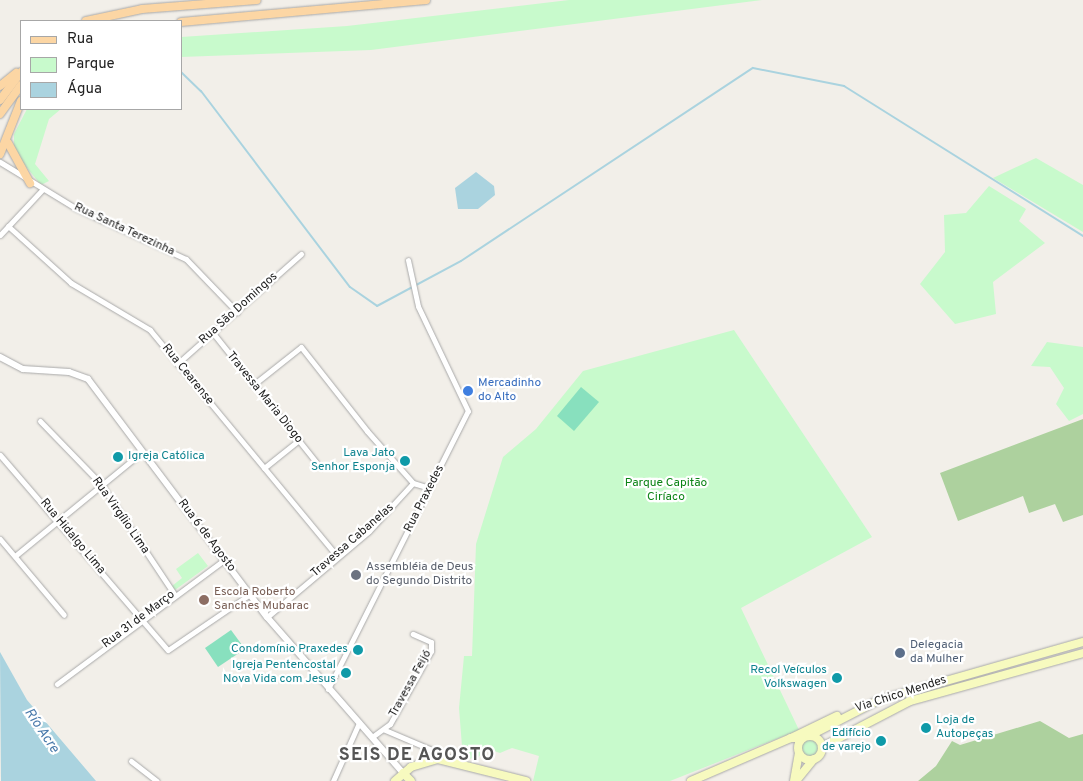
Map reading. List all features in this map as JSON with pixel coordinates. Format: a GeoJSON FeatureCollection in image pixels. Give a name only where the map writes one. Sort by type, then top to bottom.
{"type":"FeatureCollection","features":[{"type":"Feature","properties":{"kind":"main road"},"geometry":{"type":"LineString","coordinates":[[90,20],[142,8],[257,0]]}},
{"type":"Feature","properties":{"kind":"main road"},"geometry":{"type":"LineString","coordinates":[[182,22],[338,11],[426,0]]}},
{"type":"Feature","properties":{"kind":"main road"},"geometry":{"type":"LineString","coordinates":[[0,86],[20,71]]}},
{"type":"Feature","properties":{"kind":"main road"},"geometry":{"type":"LineString","coordinates":[[0,100],[20,71]]}},
{"type":"Feature","properties":{"kind":"main road"},"geometry":{"type":"LineString","coordinates":[[0,114],[20,86]]}},
{"type":"Feature","properties":{"kind":"main road"},"geometry":{"type":"LineString","coordinates":[[0,154],[8,143],[20,104]]}},
{"type":"Feature","properties":{"kind":"main road"},"geometry":{"type":"LineString","coordinates":[[8,143],[30,183]]}},
{"type":"Feature","properties":{"kind":"main road","name":"Via Chico Mendes"},"geometry":{"type":"LineString","coordinates":[[802,738],[811,735],[853,710],[1083,642]]}},
{"type":"Feature","properties":{"kind":"main road","name":"Via Chico Mendes"},"geometry":{"type":"LineString","coordinates":[[822,747],[910,701],[1083,652]]}},
{"type":"Feature","properties":{"kind":"main road"},"geometry":{"type":"LineString","coordinates":[[691,781],[853,710]]}},
{"type":"Feature","properties":{"kind":"main road"},"geometry":{"type":"LineString","coordinates":[[795,781],[822,747],[811,735]]}},
{"type":"Feature","properties":{"kind":"main road"},"geometry":{"type":"LineString","coordinates":[[791,738],[802,738],[798,752],[795,781]]}},
{"type":"Feature","properties":{"kind":"main road"},"geometry":{"type":"LineString","coordinates":[[781,743],[814,759]]}},
{"type":"Feature","properties":{"kind":"main road"},"geometry":{"type":"LineString","coordinates":[[395,781],[403,773],[430,760],[461,762],[526,781]]}},
{"type":"Feature","properties":{"kind":"main road","name":"Rua 6 de Agosto"},"geometry":{"type":"LineString","coordinates":[[403,773],[410,781]]}},
{"type":"Feature","properties":{"kind":"street","name":"Rua Santa Terezinha"},"geometry":{"type":"LineString","coordinates":[[0,162],[42,190],[186,259],[237,312]]}},
{"type":"Feature","properties":{"kind":"street"},"geometry":{"type":"LineString","coordinates":[[0,235],[42,190]]}},
{"type":"Feature","properties":{"kind":"street","name":"Rua Cearense"},"geometry":{"type":"LineString","coordinates":[[8,226],[72,283],[140,321],[337,556]]}},
{"type":"Feature","properties":{"kind":"street","name":"Rua São Domingos"},"geometry":{"type":"LineString","coordinates":[[177,364],[301,254]]}},
{"type":"Feature","properties":{"kind":"street","name":"Rua Praxedes"},"geometry":{"type":"LineString","coordinates":[[327,689],[355,641],[468,411],[418,306],[408,260]]}},
{"type":"Feature","properties":{"kind":"street","name":"Travessa Maria Diogo"},"geometry":{"type":"LineString","coordinates":[[213,333],[316,462]]}},
{"type":"Feature","properties":{"kind":"street"},"geometry":{"type":"LineString","coordinates":[[254,385],[301,347],[358,421],[413,483],[429,488]]}},
{"type":"Feature","properties":{"kind":"street","name":"Rua 6 de Agosto"},"geometry":{"type":"LineString","coordinates":[[0,356],[23,369],[69,372],[88,379],[267,617],[327,689],[359,722],[403,773]]}},
{"type":"Feature","properties":{"kind":"street","name":"Rua Virgílio Lima"},"geometry":{"type":"LineString","coordinates":[[40,421],[101,484],[174,594]]}},
{"type":"Feature","properties":{"kind":"street"},"geometry":{"type":"LineString","coordinates":[[264,468],[298,440]]}},
{"type":"Feature","properties":{"kind":"street"},"geometry":{"type":"LineString","coordinates":[[15,556],[142,452]]}},
{"type":"Feature","properties":{"kind":"street","name":"Rua Hidalgo Lima"},"geometry":{"type":"LineString","coordinates":[[0,455],[59,520],[168,650],[250,594]]}},
{"type":"Feature","properties":{"kind":"street","name":"Travessa Cabanelas"},"geometry":{"type":"LineString","coordinates":[[267,617],[337,556],[369,531],[413,483]]}},
{"type":"Feature","properties":{"kind":"street"},"geometry":{"type":"LineString","coordinates":[[0,539],[64,615]]}},
{"type":"Feature","properties":{"kind":"street","name":"Rua 31 de Março"},"geometry":{"type":"LineString","coordinates":[[57,684],[142,621],[174,594],[224,560]]}},
{"type":"Feature","properties":{"kind":"street","name":"Travessa Feijó"},"geometry":{"type":"LineString","coordinates":[[372,737],[385,730],[431,651],[431,642],[413,634]]}},
{"type":"Feature","properties":{"kind":"street"},"geometry":{"type":"LineString","coordinates":[[333,781],[359,722]]}},
{"type":"Feature","properties":{"kind":"street"},"geometry":{"type":"LineString","coordinates":[[385,730],[461,762]]}},
{"type":"Feature","properties":{"kind":"street"},"geometry":{"type":"LineString","coordinates":[[131,761],[157,781]]}},
{"type":"Feature","properties":{"kind":"green space"},"geometry":{"type":"Polygon","coordinates":[[[569,0],[762,0],[371,50],[182,57],[182,37],[347,26],[569,0]]]}},
{"type":"Feature","properties":{"kind":"green space"},"geometry":{"type":"Polygon","coordinates":[[[26,110],[60,110],[49,119],[35,164],[49,181],[41,185],[14,152],[14,134],[26,110]]]}},
{"type":"Feature","properties":{"kind":"green space"},"geometry":{"type":"Polygon","coordinates":[[[1036,158],[1083,185],[1083,232],[993,178],[1036,158]]]}},
{"type":"Feature","properties":{"kind":"green space"},"geometry":{"type":"Polygon","coordinates":[[[989,186],[1026,209],[1019,221],[1045,243],[993,282],[996,314],[955,324],[920,284],[945,252],[944,215],[966,213],[989,186]]]}},
{"type":"Feature","properties":{"kind":"green space","name":"Parque Capitão Ciríaco"},"geometry":{"type":"Polygon","coordinates":[[[734,330],[872,537],[741,608],[799,730],[670,781],[533,781],[539,756],[512,748],[500,753],[485,748],[478,758],[463,759],[459,708],[464,656],[472,656],[476,544],[503,457],[536,429],[583,371],[734,330]]]}},
{"type":"Feature","properties":{"kind":"green space"},"geometry":{"type":"Polygon","coordinates":[[[1047,342],[1083,347],[1083,414],[1069,421],[1056,404],[1064,388],[1050,367],[1031,366],[1047,342]]]}},
{"type":"Feature","properties":{"kind":"green space"},"geometry":{"type":"Polygon","coordinates":[[[581,387],[599,402],[574,431],[557,416],[581,387]]]}},
{"type":"Feature","properties":{"kind":"green space"},"geometry":{"type":"Polygon","coordinates":[[[1083,419],[1083,515],[1063,522],[1055,504],[1029,513],[1023,496],[958,521],[940,473],[1083,419]]]}},
{"type":"Feature","properties":{"kind":"green space"},"geometry":{"type":"Polygon","coordinates":[[[198,553],[208,566],[175,590],[172,586],[182,578],[176,569],[198,553]]]}},
{"type":"Feature","properties":{"kind":"green space"},"geometry":{"type":"Polygon","coordinates":[[[231,630],[245,649],[218,667],[205,648],[231,630]]]}},
{"type":"Feature","properties":{"kind":"green space"},"geometry":{"type":"Polygon","coordinates":[[[1040,721],[1069,738],[1083,734],[1083,781],[918,781],[936,766],[952,741],[960,745],[1040,721]]]}},
{"type":"Feature","properties":{"kind":"green space"},"geometry":{"type":"Polygon","coordinates":[[[809,738],[816,741],[819,748],[816,755],[809,758],[802,755],[799,748],[802,741],[809,738]]]}},
{"type":"Feature","properties":{"kind":"water"},"geometry":{"type":"Polygon","coordinates":[[[476,172],[494,186],[495,195],[478,209],[458,209],[455,188],[476,172]]]}},
{"type":"Feature","properties":{"kind":"water","name":"Río Acre"},"geometry":{"type":"Polygon","coordinates":[[[0,652],[27,700],[96,781],[1,781],[0,652]]]}},
{"type":"Feature","properties":{"kind":"waterway"},"geometry":{"type":"LineString","coordinates":[[182,73],[201,91],[350,287],[377,306],[461,261],[753,68],[844,86],[1083,236]]}},
{"type":"Feature","properties":{"kind":"place","name":"Mercadinho do Alto"},"geometry":{"type":"Point","coordinates":[468,391]}},
{"type":"Feature","properties":{"kind":"place","name":"Igreja Católica"},"geometry":{"type":"Point","coordinates":[118,457]}},
{"type":"Feature","properties":{"kind":"place","name":"Lava Jato Senhor Esponja"},"geometry":{"type":"Point","coordinates":[405,461]}},
{"type":"Feature","properties":{"kind":"place","name":"Assembléia de Deus do Segundo Distrito"},"geometry":{"type":"Point","coordinates":[356,575]}},
{"type":"Feature","properties":{"kind":"place","name":"Escola Roberto Sanches Mubarac"},"geometry":{"type":"Point","coordinates":[204,600]}},
{"type":"Feature","properties":{"kind":"place","name":"Condomínio Praxedes"},"geometry":{"type":"Point","coordinates":[358,650]}},
{"type":"Feature","properties":{"kind":"place","name":"Delegacia da Mulher"},"geometry":{"type":"Point","coordinates":[900,653]}},
{"type":"Feature","properties":{"kind":"place","name":"Igreja Pentencostal Nova Vida com Jesus"},"geometry":{"type":"Point","coordinates":[346,673]}},
{"type":"Feature","properties":{"kind":"place","name":"Recol Veículos Volkswagen"},"geometry":{"type":"Point","coordinates":[837,678]}},
{"type":"Feature","properties":{"kind":"place","name":"Loja de Autopeças"},"geometry":{"type":"Point","coordinates":[926,728]}},
{"type":"Feature","properties":{"kind":"place","name":"Edifício de varejo"},"geometry":{"type":"Point","coordinates":[881,741]}},
{"type":"Feature","properties":{"kind":"district","name":"SEIS DE AGOSTO"},"geometry":{"type":"Point","coordinates":[417,756]}}]}
